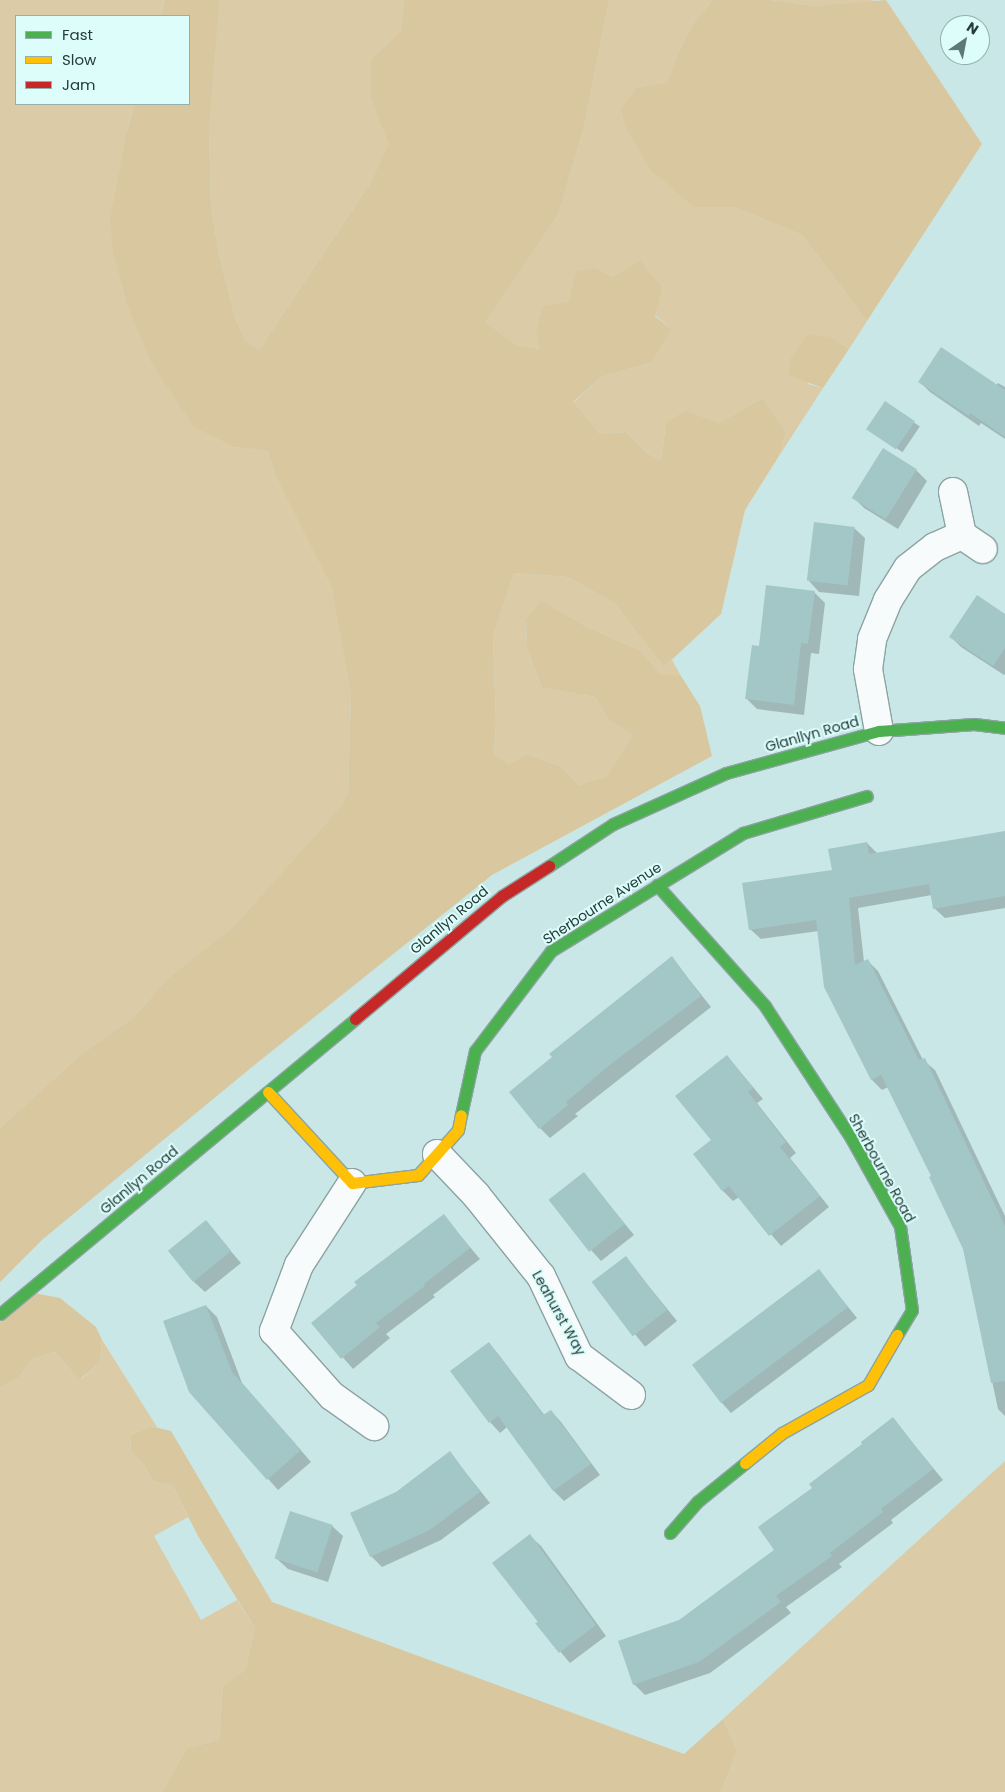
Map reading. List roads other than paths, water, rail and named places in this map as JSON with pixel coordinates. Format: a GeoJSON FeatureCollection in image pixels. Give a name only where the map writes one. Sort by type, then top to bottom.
{"type":"FeatureCollection","features":[{"type":"Feature","properties":{"kind":"street"},"geometry":{"type":"LineString","coordinates":[[879,731],[868,669],[872,639],[888,600],[908,568],[935,547],[972,542],[953,492]]}},
{"type":"Feature","properties":{"kind":"street","name":"Glanllyn Road"},"geometry":{"type":"LineString","coordinates":[[0,1314],[502,896],[613,824],[726,773],[879,731],[974,724],[1005,728]]}},
{"type":"Feature","properties":{"kind":"street","name":"Sherbourne Avenue"},"geometry":{"type":"LineString","coordinates":[[352,1184],[418,1175],[458,1130],[475,1051],[551,951],[743,833],[867,796]]}},
{"type":"Feature","properties":{"kind":"street","name":"Sherbourne Road"},"geometry":{"type":"LineString","coordinates":[[657,885],[765,1006],[851,1138],[900,1226],[912,1310],[868,1385],[782,1433],[697,1502],[670,1533]]}},
{"type":"Feature","properties":{"kind":"street"},"geometry":{"type":"LineString","coordinates":[[268,1092],[352,1184],[299,1265],[274,1332],[332,1396],[374,1426]]}},
{"type":"Feature","properties":{"kind":"street","name":"Leahurst Way"},"geometry":{"type":"LineString","coordinates":[[437,1154],[476,1195],[541,1276],[579,1356],[631,1394]]}}]}
